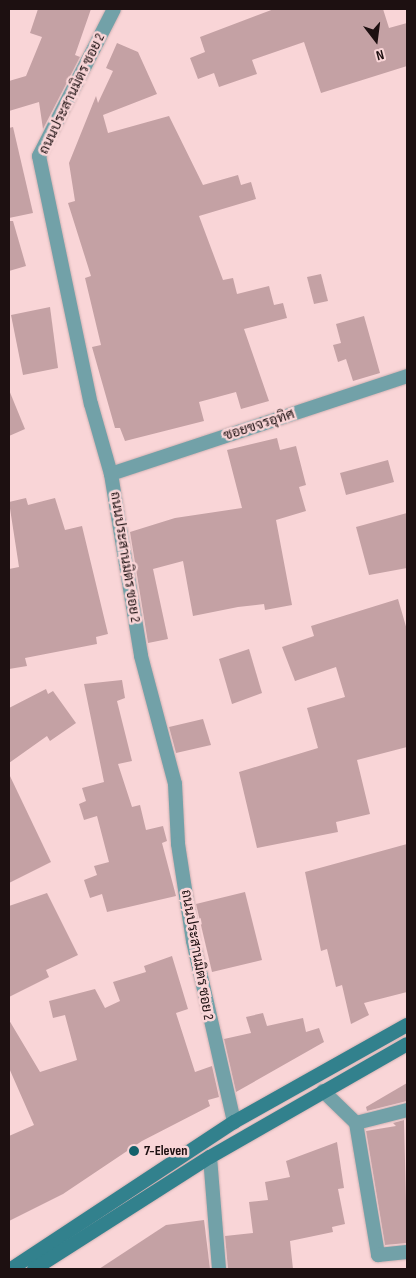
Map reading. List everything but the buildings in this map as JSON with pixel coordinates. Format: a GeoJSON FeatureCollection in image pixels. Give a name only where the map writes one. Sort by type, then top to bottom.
{"type":"FeatureCollection","features":[{"type":"Feature","properties":{"kind":"main road"},"geometry":{"type":"LineString","coordinates":[[11,1269],[234,1122],[407,1024]]}},
{"type":"Feature","properties":{"kind":"main road"},"geometry":{"type":"LineString","coordinates":[[34,1269],[210,1157],[405,1045],[392,1033]]}},
{"type":"Feature","properties":{"kind":"street","name":"ถนนประสานมิตร ซอย 2"},"geometry":{"type":"LineString","coordinates":[[114,9],[39,156],[91,404],[111,474],[140,656],[175,784],[178,844],[195,950],[234,1122]]}},
{"type":"Feature","properties":{"kind":"street","name":"ซอยขจรอุทิศ"},"geometry":{"type":"LineString","coordinates":[[111,474],[407,376]]}},
{"type":"Feature","properties":{"kind":"street"},"geometry":{"type":"LineString","coordinates":[[323,1091],[356,1123],[378,1255],[407,1252]]}},
{"type":"Feature","properties":{"kind":"street"},"geometry":{"type":"LineString","coordinates":[[356,1123],[407,1110]]}},
{"type":"Feature","properties":{"kind":"street"},"geometry":{"type":"LineString","coordinates":[[210,1157],[219,1269]]}},
{"type":"Feature","properties":{"kind":"place","name":"7-Eleven"},"geometry":{"type":"Point","coordinates":[134,1151]}}]}
